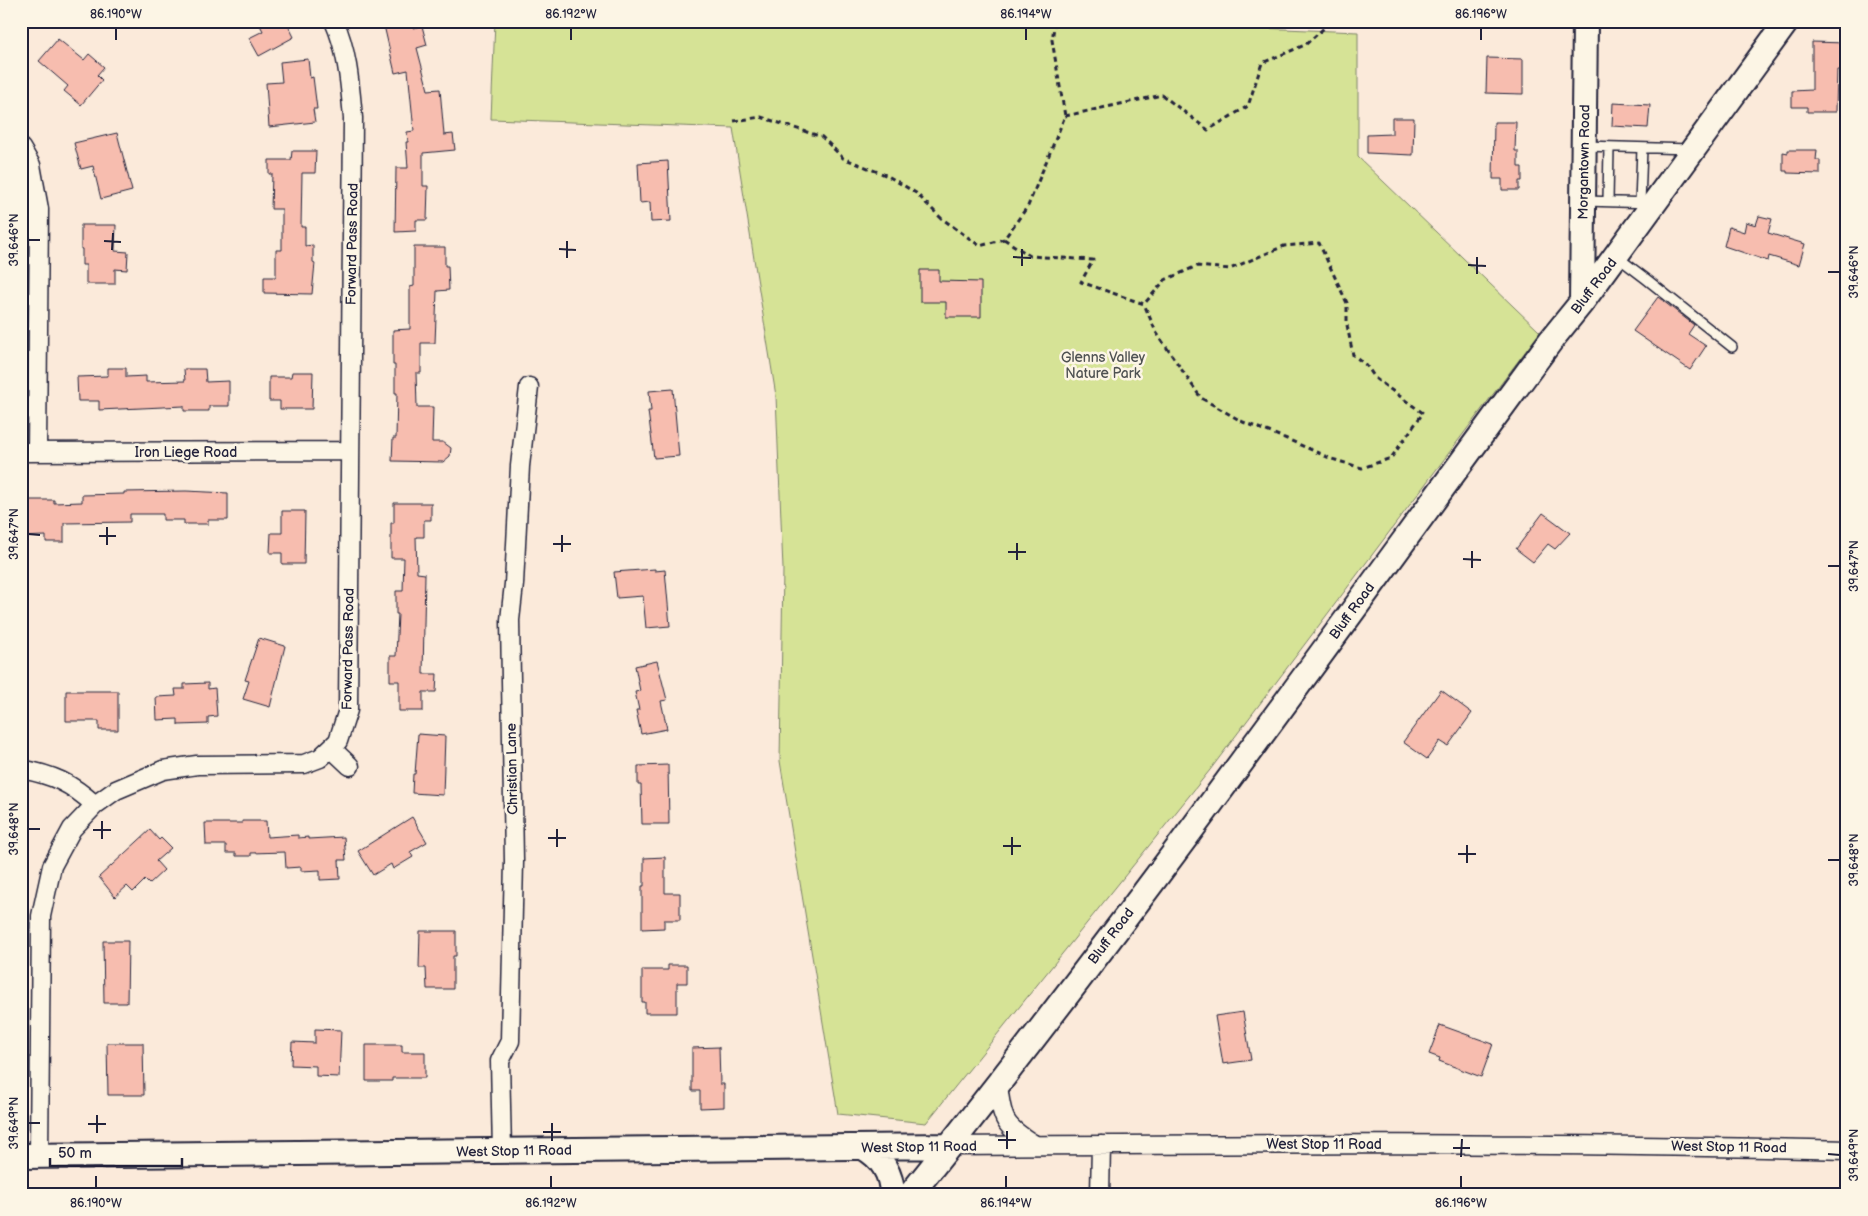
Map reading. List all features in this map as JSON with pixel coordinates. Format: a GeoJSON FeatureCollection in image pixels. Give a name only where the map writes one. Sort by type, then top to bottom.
{"type":"FeatureCollection","features":[{"type":"Feature","properties":{"kind":"main road","name":"Morgantown Road"},"geometry":{"type":"LineString","coordinates":[[1582,302],[1586,21]]}},
{"type":"Feature","properties":{"kind":"main road","name":"Bluff Road"},"geometry":{"type":"LineString","coordinates":[[910,1195],[998,1085],[1178,847],[1552,339],[1616,256],[1647,203],[1694,149],[1787,21]]}},
{"type":"Feature","properties":{"kind":"main road","name":"West Stop 11 Road"},"geometry":{"type":"LineString","coordinates":[[30,1156],[949,1146]]}},
{"type":"Feature","properties":{"kind":"main road"},"geometry":{"type":"LineString","coordinates":[[863,1147],[873,1152],[885,1167],[890,1178],[892,1195]]}},
{"type":"Feature","properties":{"kind":"street","name":"Forward Pass Road"},"geometry":{"type":"LineString","coordinates":[[30,1156],[41,916],[52,866],[72,830],[95,805],[116,790],[163,770],[197,765],[304,764],[320,758],[338,741],[348,710],[354,118],[348,70],[334,21]]}},
{"type":"Feature","properties":{"kind":"street"},"geometry":{"type":"LineString","coordinates":[[21,148],[32,166],[39,210],[29,452]]}},
{"type":"Feature","properties":{"kind":"street","name":"Christian Lane"},"geometry":{"type":"LineString","coordinates":[[502,1151],[500,1062],[510,1041],[514,861],[510,620],[514,584],[520,466],[529,387]]}},
{"type":"Feature","properties":{"kind":"street","name":"Iron Liege Road"},"geometry":{"type":"LineString","coordinates":[[29,452],[350,451]]}},
{"type":"Feature","properties":{"kind":"street"},"geometry":{"type":"LineString","coordinates":[[331,748],[350,766]]}},
{"type":"Feature","properties":{"kind":"street"},"geometry":{"type":"LineString","coordinates":[[21,769],[54,776],[83,794],[95,805]]}},
{"type":"Feature","properties":{"kind":"street"},"geometry":{"type":"LineString","coordinates":[[998,1085],[1002,1115],[1010,1128],[1036,1146]]}},
{"type":"Feature","properties":{"kind":"street","name":"West Stop 11 Road"},"geometry":{"type":"LineString","coordinates":[[949,1146],[1373,1143],[1692,1146],[1847,1150]]}},
{"type":"Feature","properties":{"kind":"street"},"geometry":{"type":"LineString","coordinates":[[1100,1195],[1101,1145]]}},
{"type":"Feature","properties":{"kind":"lane"},"geometry":{"type":"LineString","coordinates":[[1584,146],[1694,149]]}},
{"type":"Feature","properties":{"kind":"lane"},"geometry":{"type":"LineString","coordinates":[[1608,201],[1611,175],[1609,146]]}},
{"type":"Feature","properties":{"kind":"lane"},"geometry":{"type":"LineString","coordinates":[[1584,200],[1647,203],[1637,176],[1642,148]]}},
{"type":"Feature","properties":{"kind":"lane"},"geometry":{"type":"LineString","coordinates":[[1616,256],[1732,347]]}},
{"type":"Feature","properties":{"kind":"path"},"geometry":{"type":"LineString","coordinates":[[734,121],[761,117],[822,138],[843,158],[888,176],[916,193],[941,218],[980,246],[1004,239],[1028,206],[1065,116],[1052,40],[1056,21]]}},
{"type":"Feature","properties":{"kind":"path"},"geometry":{"type":"LineString","coordinates":[[1065,116],[1162,95],[1208,130],[1248,106],[1262,63],[1305,45],[1332,21]]}},
{"type":"Feature","properties":{"kind":"path"},"geometry":{"type":"LineString","coordinates":[[1004,239],[1030,256],[1093,260],[1081,282],[1144,304],[1156,332],[1201,398],[1243,422],[1288,439],[1332,460],[1362,468],[1391,458],[1423,412],[1376,379],[1366,365],[1353,354],[1347,325],[1347,303],[1319,243],[1284,246],[1230,269],[1196,266],[1165,280],[1144,304]]}},
{"type":"Feature","properties":{"kind":"green space","name":"Glenns Valley Nature Park"},"geometry":{"type":"Polygon","coordinates":[[[495,21],[1184,21],[1184,25],[1358,32],[1358,157],[1540,332],[1210,770],[926,1123],[838,1114],[780,761],[783,569],[776,396],[733,128],[491,119],[495,21]]]}},
{"type":"Feature","properties":{"kind":"building"},"geometry":{"type":"Polygon","coordinates":[[[258,21],[286,21],[294,37],[259,56],[249,38],[263,31],[258,21]]]}},
{"type":"Feature","properties":{"kind":"building"},"geometry":{"type":"Polygon","coordinates":[[[383,21],[411,21],[413,28],[422,26],[427,45],[417,48],[428,90],[440,89],[444,135],[453,134],[455,150],[423,153],[423,186],[428,186],[427,220],[416,220],[416,231],[395,232],[396,168],[408,168],[407,132],[414,131],[408,70],[395,73],[383,21]]]}},
{"type":"Feature","properties":{"kind":"building"},"geometry":{"type":"Polygon","coordinates":[[[58,39],[84,60],[89,54],[104,67],[97,75],[102,80],[81,105],[64,91],[68,86],[39,61],[58,39]]]}},
{"type":"Feature","properties":{"kind":"building"},"geometry":{"type":"Polygon","coordinates":[[[1812,42],[1846,43],[1847,45],[1847,70],[1837,70],[1836,112],[1807,112],[1807,107],[1792,107],[1792,91],[1812,90],[1812,42]]]}},
{"type":"Feature","properties":{"kind":"building"},"geometry":{"type":"Polygon","coordinates":[[[1487,58],[1523,59],[1523,94],[1486,93],[1487,58]]]}},
{"type":"Feature","properties":{"kind":"building"},"geometry":{"type":"Polygon","coordinates":[[[308,59],[310,78],[313,77],[317,109],[313,109],[315,122],[269,127],[266,83],[282,82],[280,62],[308,59]]]}},
{"type":"Feature","properties":{"kind":"building"},"geometry":{"type":"Polygon","coordinates":[[[1613,103],[1650,105],[1648,128],[1612,126],[1613,103]]]}},
{"type":"Feature","properties":{"kind":"building"},"geometry":{"type":"Polygon","coordinates":[[[1392,118],[1414,118],[1413,155],[1367,153],[1367,135],[1392,134],[1392,118]]]}},
{"type":"Feature","properties":{"kind":"building"},"geometry":{"type":"Polygon","coordinates":[[[1494,122],[1516,122],[1515,151],[1518,151],[1518,167],[1522,167],[1522,181],[1519,181],[1519,190],[1502,190],[1502,179],[1493,179],[1494,122]]]}},
{"type":"Feature","properties":{"kind":"building"},"geometry":{"type":"Polygon","coordinates":[[[117,133],[132,191],[101,199],[93,166],[81,169],[74,143],[117,133]]]}},
{"type":"Feature","properties":{"kind":"building"},"geometry":{"type":"Polygon","coordinates":[[[1788,150],[1817,150],[1816,160],[1820,160],[1820,174],[1787,173],[1787,171],[1783,171],[1783,152],[1788,153],[1788,150]]]}},
{"type":"Feature","properties":{"kind":"building"},"geometry":{"type":"Polygon","coordinates":[[[292,151],[316,151],[315,173],[302,173],[301,227],[305,227],[305,246],[313,245],[313,262],[315,263],[312,294],[264,293],[264,277],[276,277],[276,250],[282,250],[282,209],[271,209],[272,174],[269,174],[269,160],[291,160],[292,151]]]}},
{"type":"Feature","properties":{"kind":"building"},"geometry":{"type":"Polygon","coordinates":[[[668,161],[671,221],[651,222],[650,202],[640,203],[638,163],[668,161]]]}},
{"type":"Feature","properties":{"kind":"building"},"geometry":{"type":"Polygon","coordinates":[[[1759,216],[1772,219],[1768,233],[1805,244],[1799,265],[1769,256],[1768,261],[1724,246],[1729,227],[1744,232],[1746,222],[1756,225],[1759,216]]]}},
{"type":"Feature","properties":{"kind":"building"},"geometry":{"type":"Polygon","coordinates":[[[81,225],[116,225],[115,251],[128,252],[127,270],[115,269],[115,284],[86,284],[86,265],[82,265],[81,225]]]}},
{"type":"Feature","properties":{"kind":"building"},"geometry":{"type":"Polygon","coordinates":[[[414,247],[445,247],[445,266],[448,266],[449,290],[437,291],[435,343],[421,343],[421,373],[416,373],[417,407],[433,407],[432,442],[443,442],[451,448],[450,456],[443,462],[392,461],[393,438],[396,438],[397,393],[395,393],[395,365],[393,365],[393,330],[410,329],[410,287],[414,286],[414,247]]]}},
{"type":"Feature","properties":{"kind":"building"},"geometry":{"type":"Polygon","coordinates":[[[920,270],[939,270],[939,281],[981,282],[981,317],[946,317],[946,302],[920,302],[920,270]]]}},
{"type":"Feature","properties":{"kind":"building"},"geometry":{"type":"Polygon","coordinates":[[[1658,297],[1694,325],[1688,334],[1706,346],[1690,370],[1633,331],[1658,297]]]}},
{"type":"Feature","properties":{"kind":"building"},"geometry":{"type":"Polygon","coordinates":[[[108,368],[126,368],[126,377],[146,376],[146,382],[185,381],[184,369],[205,369],[206,382],[229,381],[229,406],[209,406],[209,411],[184,411],[184,406],[99,410],[99,401],[78,401],[77,377],[108,376],[108,368]]]}},
{"type":"Feature","properties":{"kind":"building"},"geometry":{"type":"Polygon","coordinates":[[[292,372],[313,372],[312,409],[280,409],[280,401],[269,401],[269,377],[291,377],[292,372]]]}},
{"type":"Feature","properties":{"kind":"building"},"geometry":{"type":"Polygon","coordinates":[[[673,389],[679,456],[654,458],[648,411],[651,411],[649,391],[673,389]]]}},
{"type":"Feature","properties":{"kind":"building"},"geometry":{"type":"Polygon","coordinates":[[[186,491],[228,493],[228,520],[208,520],[208,524],[184,524],[184,520],[163,520],[163,514],[130,514],[130,522],[64,523],[64,542],[46,542],[46,536],[21,537],[21,500],[54,500],[54,503],[82,502],[82,495],[186,491]]]}},
{"type":"Feature","properties":{"kind":"building"},"geometry":{"type":"Polygon","coordinates":[[[394,503],[431,503],[431,520],[424,520],[424,537],[416,537],[417,573],[425,574],[423,674],[437,674],[436,692],[423,692],[423,711],[399,711],[399,681],[390,681],[390,656],[396,656],[398,614],[396,614],[396,591],[403,591],[404,558],[391,558],[391,523],[394,523],[394,503]]]}},
{"type":"Feature","properties":{"kind":"building"},"geometry":{"type":"Polygon","coordinates":[[[282,511],[305,511],[304,564],[282,564],[282,553],[270,553],[271,533],[282,533],[282,511]]]}},
{"type":"Feature","properties":{"kind":"building"},"geometry":{"type":"Polygon","coordinates":[[[1543,513],[1570,533],[1555,549],[1548,544],[1533,562],[1516,549],[1543,513]]]}},
{"type":"Feature","properties":{"kind":"building"},"geometry":{"type":"Polygon","coordinates":[[[655,569],[655,571],[665,570],[670,626],[646,628],[643,596],[617,598],[614,572],[655,569]]]}},
{"type":"Feature","properties":{"kind":"building"},"geometry":{"type":"Polygon","coordinates":[[[259,638],[285,646],[270,707],[243,699],[249,681],[245,680],[259,638]]]}},
{"type":"Feature","properties":{"kind":"building"},"geometry":{"type":"Polygon","coordinates":[[[657,661],[667,700],[661,701],[667,729],[641,734],[636,710],[639,710],[635,692],[640,691],[635,666],[657,661]]]}},
{"type":"Feature","properties":{"kind":"building"},"geometry":{"type":"Polygon","coordinates":[[[208,683],[208,689],[215,688],[217,716],[208,717],[208,724],[178,725],[178,719],[157,720],[156,697],[176,696],[175,689],[184,689],[184,684],[208,683]]]}},
{"type":"Feature","properties":{"kind":"building"},"geometry":{"type":"Polygon","coordinates":[[[1441,690],[1472,713],[1448,746],[1440,741],[1427,759],[1403,742],[1441,690]]]}},
{"type":"Feature","properties":{"kind":"building"},"geometry":{"type":"Polygon","coordinates":[[[66,691],[118,691],[118,730],[99,730],[99,721],[66,721],[66,691]]]}},
{"type":"Feature","properties":{"kind":"building"},"geometry":{"type":"Polygon","coordinates":[[[418,734],[445,736],[443,795],[412,793],[418,734]]]}},
{"type":"Feature","properties":{"kind":"building"},"geometry":{"type":"Polygon","coordinates":[[[668,765],[669,824],[642,824],[641,785],[638,785],[638,766],[668,765]]]}},
{"type":"Feature","properties":{"kind":"building"},"geometry":{"type":"Polygon","coordinates":[[[412,817],[427,842],[410,852],[413,857],[393,869],[391,864],[373,875],[358,851],[412,817]]]}},
{"type":"Feature","properties":{"kind":"building"},"geometry":{"type":"Polygon","coordinates":[[[242,821],[266,821],[267,837],[298,835],[298,838],[308,837],[308,839],[344,837],[346,860],[339,860],[340,879],[320,880],[320,870],[301,871],[301,867],[286,868],[285,852],[251,853],[251,856],[236,856],[236,853],[226,853],[226,845],[206,845],[205,823],[242,823],[242,821]]]}},
{"type":"Feature","properties":{"kind":"building"},"geometry":{"type":"Polygon","coordinates":[[[150,830],[159,840],[161,838],[171,848],[156,861],[164,870],[149,884],[145,880],[133,892],[127,886],[115,897],[99,877],[150,830]]]}},
{"type":"Feature","properties":{"kind":"building"},"geometry":{"type":"Polygon","coordinates":[[[665,857],[665,893],[680,893],[680,920],[664,920],[664,928],[642,929],[644,858],[665,857]]]}},
{"type":"Feature","properties":{"kind":"building"},"geometry":{"type":"Polygon","coordinates":[[[420,931],[456,931],[456,956],[453,956],[453,989],[427,989],[426,968],[419,968],[420,931]]]}},
{"type":"Feature","properties":{"kind":"building"},"geometry":{"type":"Polygon","coordinates":[[[103,941],[128,941],[127,1003],[104,1003],[103,941]]]}},
{"type":"Feature","properties":{"kind":"building"},"geometry":{"type":"Polygon","coordinates":[[[668,965],[687,965],[687,983],[677,983],[677,1013],[645,1013],[645,1002],[642,1002],[642,970],[668,970],[668,965]]]}},
{"type":"Feature","properties":{"kind":"building"},"geometry":{"type":"Polygon","coordinates":[[[1243,1012],[1251,1060],[1223,1064],[1215,1016],[1243,1012]]]}},
{"type":"Feature","properties":{"kind":"building"},"geometry":{"type":"Polygon","coordinates":[[[1440,1025],[1493,1044],[1481,1077],[1439,1061],[1440,1058],[1429,1054],[1440,1025]]]}},
{"type":"Feature","properties":{"kind":"building"},"geometry":{"type":"Polygon","coordinates":[[[315,1029],[341,1030],[339,1077],[316,1076],[316,1066],[291,1065],[292,1042],[315,1043],[315,1029]]]}},
{"type":"Feature","properties":{"kind":"building"},"geometry":{"type":"Polygon","coordinates":[[[107,1043],[143,1043],[144,1095],[108,1095],[107,1043]]]}},
{"type":"Feature","properties":{"kind":"building"},"geometry":{"type":"Polygon","coordinates":[[[366,1045],[402,1045],[402,1052],[425,1052],[425,1078],[392,1078],[392,1081],[366,1081],[366,1045]]]}},
{"type":"Feature","properties":{"kind":"building"},"geometry":{"type":"Polygon","coordinates":[[[719,1047],[720,1084],[724,1084],[724,1107],[700,1108],[700,1091],[692,1091],[692,1048],[719,1047]]]}}]}
